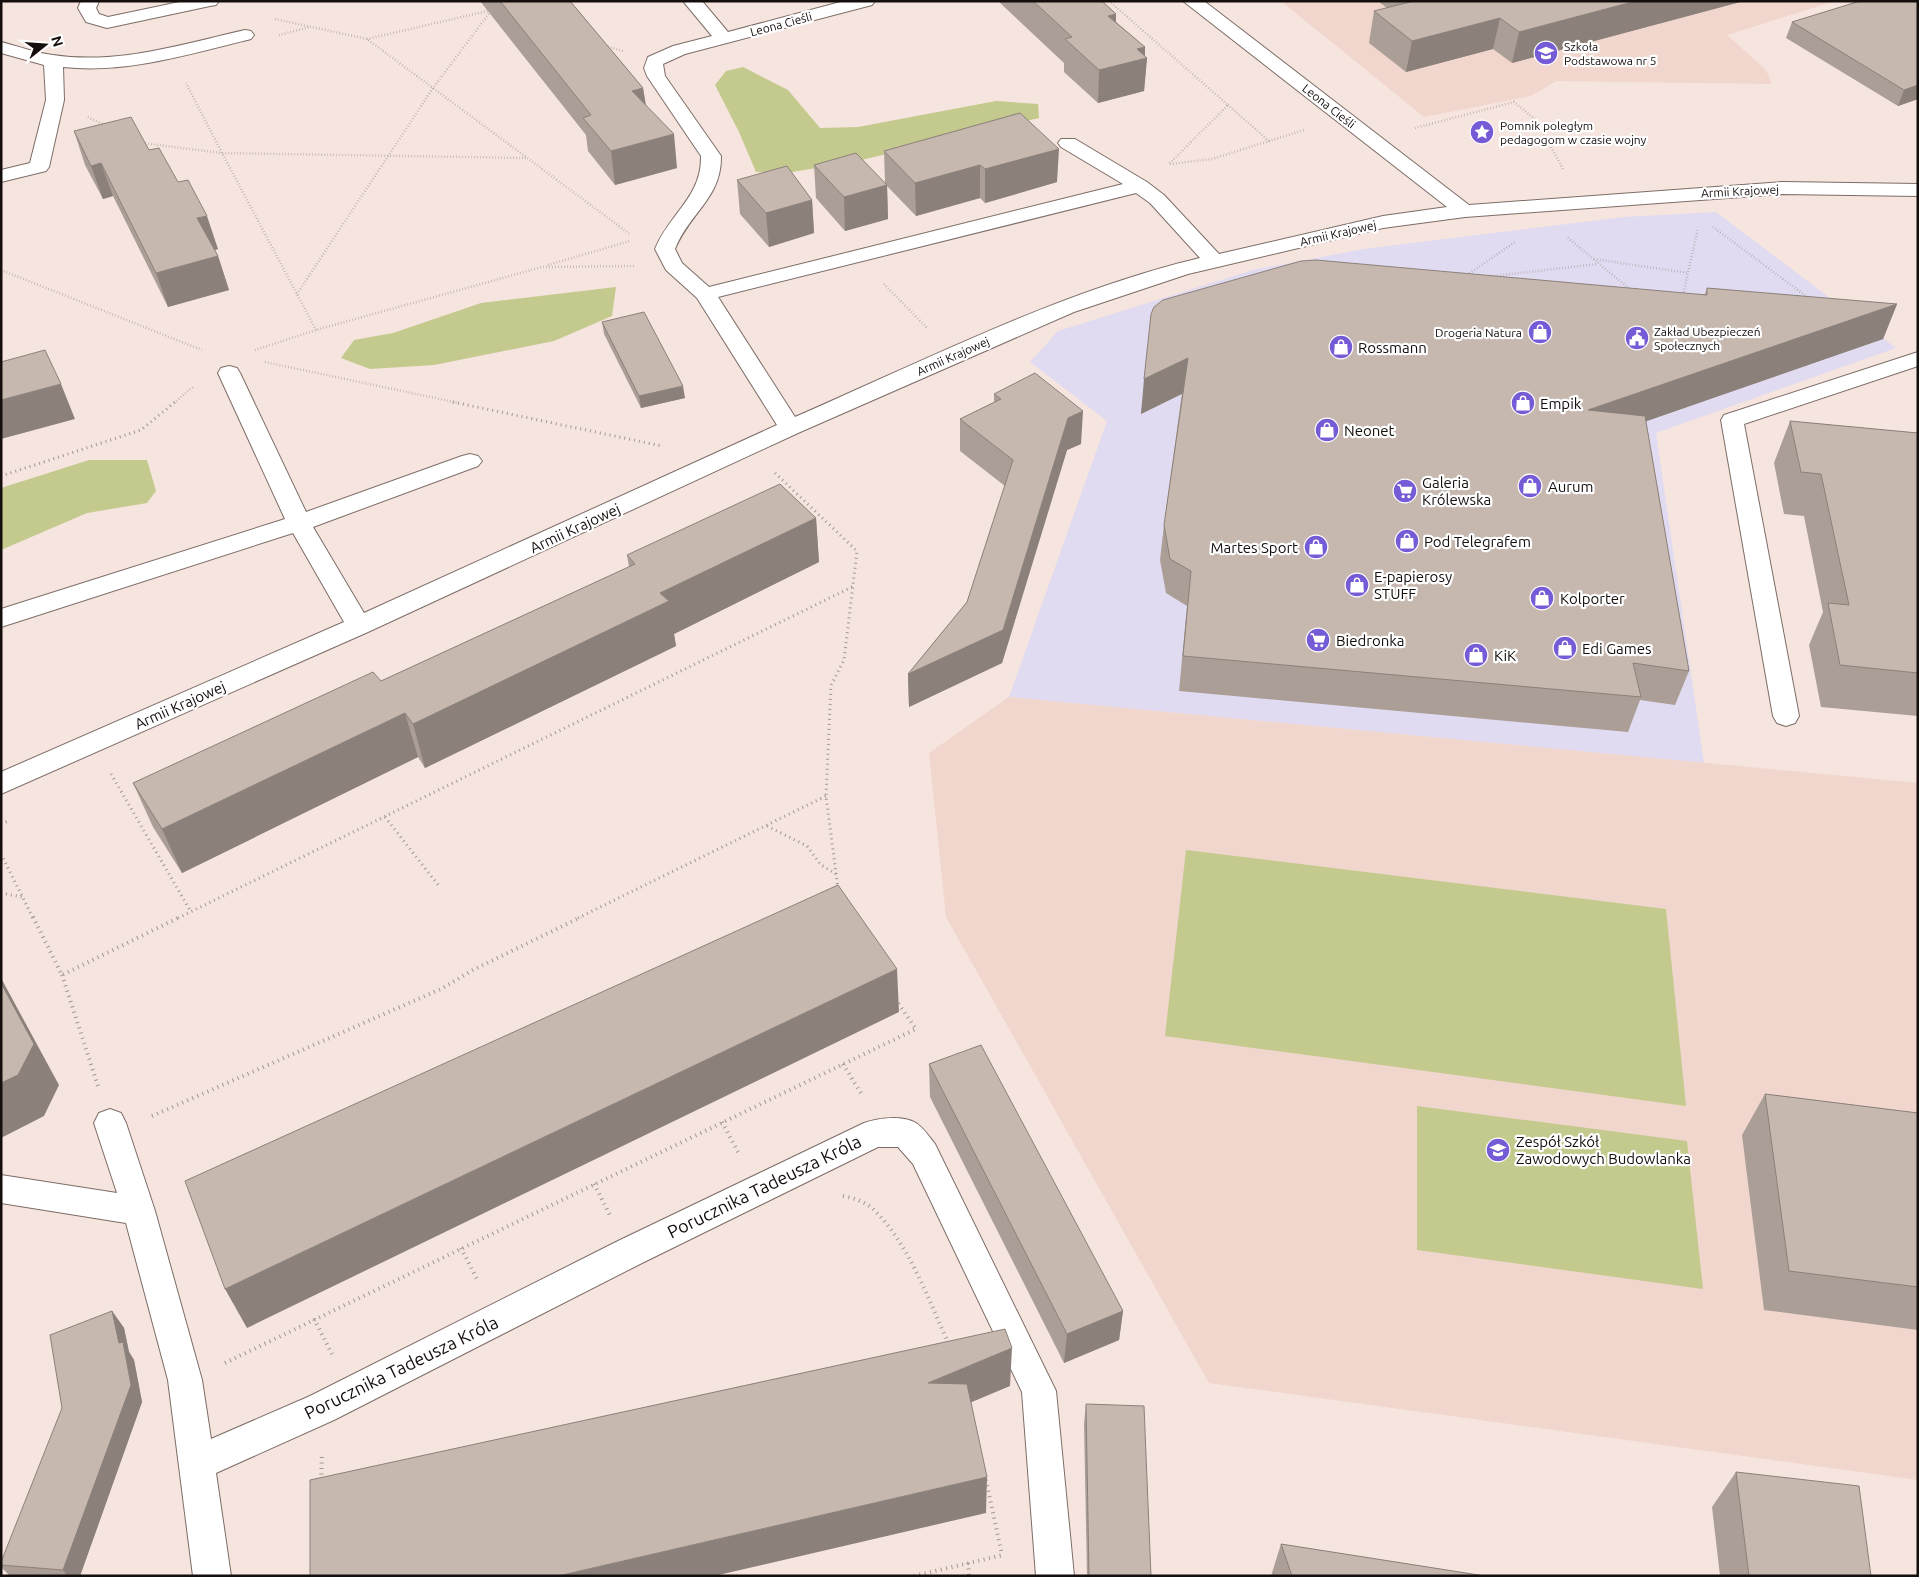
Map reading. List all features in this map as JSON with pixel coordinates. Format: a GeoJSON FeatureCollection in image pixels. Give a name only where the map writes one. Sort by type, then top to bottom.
{"type":"FeatureCollection","features":[{"type":"Feature","properties":{"kind":"street"},"geometry":{"type":"LineString","coordinates":[[90,1],[87,8],[92,18],[107,23],[210,1]]}},
{"type":"Feature","properties":{"kind":"street"},"geometry":{"type":"LineString","coordinates":[[692,1],[726,39]]}},
{"type":"Feature","properties":{"kind":"street","name":"Leona Cieśli"},"geometry":{"type":"LineString","coordinates":[[654,61],[679,50],[866,1]]}},
{"type":"Feature","properties":{"kind":"street","name":"Leona Cieśli"},"geometry":{"type":"LineString","coordinates":[[1192,1],[1465,211]]}},
{"type":"Feature","properties":{"kind":"street"},"geometry":{"type":"LineString","coordinates":[[1,47],[53,61],[93,63],[128,60],[245,35]]}},
{"type":"Feature","properties":{"kind":"street"},"geometry":{"type":"LineString","coordinates":[[1,176],[39,167],[55,100],[53,61]]}},
{"type":"Feature","properties":{"kind":"street"},"geometry":{"type":"LineString","coordinates":[[654,61],[653,68],[656,76],[711,156],[713,168],[710,181],[668,235],[665,249],[673,266],[705,294],[790,428]]}},
{"type":"Feature","properties":{"kind":"street"},"geometry":{"type":"LineString","coordinates":[[1068,143],[1140,186],[1157,199],[1214,261]]}},
{"type":"Feature","properties":{"kind":"street"},"geometry":{"type":"LineString","coordinates":[[705,294],[1140,186]]}},
{"type":"Feature","properties":{"kind":"street","name":"Armii Krajowej"},"geometry":{"type":"LineString","coordinates":[[1,784],[359,626],[790,428],[1066,307],[1182,269],[1383,222],[1465,211],[1635,197],[1782,188],[1918,190]]}},
{"type":"Feature","properties":{"kind":"street"},"geometry":{"type":"LineString","coordinates":[[1786,716],[1732,420],[1918,359]]}},
{"type":"Feature","properties":{"kind":"street"},"geometry":{"type":"LineString","coordinates":[[233,364],[299,523],[359,626]]}},
{"type":"Feature","properties":{"kind":"street"},"geometry":{"type":"LineString","coordinates":[[1,618],[299,523],[470,461]]}},
{"type":"Feature","properties":{"kind":"street"},"geometry":{"type":"LineString","coordinates":[[110,1123],[139,1211],[185,1380],[212,1576]]}},
{"type":"Feature","properties":{"kind":"street","name":"Porucznika Tadeusza Króla"},"geometry":{"type":"LineString","coordinates":[[197,1463],[322,1408],[630,1252],[875,1132],[906,1133],[924,1154],[1039,1391],[1054,1560]]}},
{"type":"Feature","properties":{"kind":"street"},"geometry":{"type":"LineString","coordinates":[[1,1189],[139,1211]]}},
{"type":"Feature","properties":{"kind":"path"},"geometry":{"type":"LineString","coordinates":[[1109,1],[1269,142]]}},
{"type":"Feature","properties":{"kind":"path"},"geometry":{"type":"LineString","coordinates":[[297,294],[433,88],[492,10],[499,5]]}},
{"type":"Feature","properties":{"kind":"path"},"geometry":{"type":"LineString","coordinates":[[367,39],[492,10],[501,13]]}},
{"type":"Feature","properties":{"kind":"path"},"geometry":{"type":"LineString","coordinates":[[1,476],[141,430],[183,394],[233,364],[316,330],[636,239],[367,39],[273,18]]}},
{"type":"Feature","properties":{"kind":"path"},"geometry":{"type":"LineString","coordinates":[[600,44],[654,61]]}},
{"type":"Feature","properties":{"kind":"path"},"geometry":{"type":"LineString","coordinates":[[169,52],[316,330]]}},
{"type":"Feature","properties":{"kind":"path"},"geometry":{"type":"LineString","coordinates":[[55,100],[105,125]]}},
{"type":"Feature","properties":{"kind":"path"},"geometry":{"type":"LineString","coordinates":[[1407,130],[1514,102],[1537,122],[1567,176]]}},
{"type":"Feature","properties":{"kind":"path"},"geometry":{"type":"LineString","coordinates":[[1140,186],[1170,164],[1228,105]]}},
{"type":"Feature","properties":{"kind":"path"},"geometry":{"type":"LineString","coordinates":[[1170,164],[1212,159],[1310,128]]}},
{"type":"Feature","properties":{"kind":"path"},"geometry":{"type":"LineString","coordinates":[[138,142],[222,153],[526,158]]}},
{"type":"Feature","properties":{"kind":"path"},"geometry":{"type":"LineString","coordinates":[[1708,223],[1812,300]]}},
{"type":"Feature","properties":{"kind":"path"},"geometry":{"type":"LineString","coordinates":[[1682,299],[1698,226]]}},
{"type":"Feature","properties":{"kind":"path"},"geometry":{"type":"LineString","coordinates":[[1567,237],[1632,291]]}},
{"type":"Feature","properties":{"kind":"path"},"geometry":{"type":"LineString","coordinates":[[1465,276],[1517,241]]}},
{"type":"Feature","properties":{"kind":"path"},"geometry":{"type":"LineString","coordinates":[[858,256],[932,333]]}},
{"type":"Feature","properties":{"kind":"path"},"geometry":{"type":"LineString","coordinates":[[1592,259],[1688,272]]}},
{"type":"Feature","properties":{"kind":"path"},"geometry":{"type":"LineString","coordinates":[[1486,277],[1598,264]]}},
{"type":"Feature","properties":{"kind":"path"},"geometry":{"type":"LineString","coordinates":[[542,267],[673,266]]}},
{"type":"Feature","properties":{"kind":"path"},"geometry":{"type":"LineString","coordinates":[[1,270],[233,364],[666,447]]}},
{"type":"Feature","properties":{"kind":"path"},"geometry":{"type":"LineString","coordinates":[[772,469],[857,551],[844,660],[831,685],[826,796],[838,894]]}},
{"type":"Feature","properties":{"kind":"path"},"geometry":{"type":"LineString","coordinates":[[62,975],[854,586]]}},
{"type":"Feature","properties":{"kind":"path"},"geometry":{"type":"LineString","coordinates":[[110,773],[191,912]]}},
{"type":"Feature","properties":{"kind":"path"},"geometry":{"type":"LineString","coordinates":[[190,1098],[441,989],[474,970],[826,796]]}},
{"type":"Feature","properties":{"kind":"path"},"geometry":{"type":"LineString","coordinates":[[385,816],[439,886]]}},
{"type":"Feature","properties":{"kind":"path"},"geometry":{"type":"LineString","coordinates":[[766,826],[807,846],[821,865],[836,874]]}},
{"type":"Feature","properties":{"kind":"path"},"geometry":{"type":"LineString","coordinates":[[1,854],[62,975],[110,1123]]}},
{"type":"Feature","properties":{"kind":"path"},"geometry":{"type":"LineString","coordinates":[[1,893],[23,897]]}},
{"type":"Feature","properties":{"kind":"path"},"geometry":{"type":"LineString","coordinates":[[185,1380],[226,1362],[916,1029],[893,996]]}},
{"type":"Feature","properties":{"kind":"path"},"geometry":{"type":"LineString","coordinates":[[839,1195],[853,1198],[873,1209],[892,1232],[952,1349]]}},
{"type":"Feature","properties":{"kind":"path"},"geometry":{"type":"LineString","coordinates":[[322,1408],[322,1487]]}},
{"type":"Feature","properties":{"kind":"path"},"geometry":{"type":"LineString","coordinates":[[986,1477],[1002,1555]]}},
{"type":"Feature","properties":{"kind":"path"},"geometry":{"type":"LineString","coordinates":[[914,1576],[1002,1555],[1054,1560]]}},
{"type":"Feature","properties":{"kind":"path"},"geometry":{"type":"LineString","coordinates":[[968,1563],[969,1576]]}},
{"type":"Feature","properties":{"kind":"shaded area","name":"Szkoła Podstawowa nr 5"},"geometry":{"type":"Polygon","coordinates":[[[1281,1],[1835,1],[1727,35],[1766,70],[1772,84],[1556,81],[1531,96],[1424,117],[1281,1]]]}},
{"type":"Feature","properties":{"kind":"shaded area","name":"Galeria Królewska"},"geometry":{"type":"Polygon","coordinates":[[[1716,212],[1896,348],[1656,433],[1704,763],[1009,697],[1107,421],[1030,362],[1058,331],[1253,270],[1363,249],[1624,217],[1716,212]]]}},
{"type":"Feature","properties":{"kind":"shaded area","name":"Zespół Szkół Zawodowych Budowlanka"},"geometry":{"type":"Polygon","coordinates":[[[1009,697],[1918,783],[1918,1480],[1209,1383],[946,917],[929,753],[1009,697]]]}},
{"type":"Feature","properties":{"kind":"green space"},"geometry":{"type":"Polygon","coordinates":[[[743,67],[788,90],[820,128],[858,127],[996,101],[1038,104],[1039,118],[853,162],[786,173],[756,172],[739,132],[715,85],[726,71],[743,67]]]}},
{"type":"Feature","properties":{"kind":"green space"},"geometry":{"type":"Polygon","coordinates":[[[616,287],[612,316],[554,341],[434,365],[370,369],[341,358],[354,340],[393,333],[481,303],[616,287]]]}},
{"type":"Feature","properties":{"kind":"green space"},"geometry":{"type":"Polygon","coordinates":[[[89,460],[147,460],[156,491],[147,503],[87,513],[1,550],[1,488],[89,460]]]}},
{"type":"Feature","properties":{"kind":"green space"},"geometry":{"type":"Polygon","coordinates":[[[1186,850],[1666,909],[1686,1106],[1165,1036],[1186,850]]]}},
{"type":"Feature","properties":{"kind":"green space"},"geometry":{"type":"Polygon","coordinates":[[[1417,1106],[1687,1141],[1703,1289],[1417,1250],[1417,1106]]]}},
{"type":"Feature","properties":{"kind":"building"},"geometry":{"type":"Polygon","coordinates":[[[500,1],[570,1],[643,88],[632,91],[674,134],[611,151],[583,118],[591,115],[500,1]]]}},
{"type":"Feature","properties":{"kind":"building"},"geometry":{"type":"Polygon","coordinates":[[[1033,1],[1102,1],[1116,14],[1108,16],[1145,47],[1137,49],[1147,58],[1099,70],[1065,39],[1072,37],[1033,1]]]}},
{"type":"Feature","properties":{"kind":"building"},"geometry":{"type":"Polygon","coordinates":[[[1414,1],[1636,1],[1519,32],[1500,18],[1412,41],[1374,11],[1414,1]]]}},
{"type":"Feature","properties":{"kind":"building"},"geometry":{"type":"Polygon","coordinates":[[[1860,1],[1918,1],[1918,85],[1904,90],[1792,22],[1860,1]]]}},
{"type":"Feature","properties":{"kind":"building"},"geometry":{"type":"Polygon","coordinates":[[[1020,113],[1059,149],[985,169],[980,165],[915,183],[884,151],[1020,113]]]}},
{"type":"Feature","properties":{"kind":"building"},"geometry":{"type":"Polygon","coordinates":[[[131,117],[149,150],[159,148],[178,182],[188,180],[207,216],[197,218],[218,256],[156,273],[101,163],[91,166],[74,131],[131,117]]]}},
{"type":"Feature","properties":{"kind":"building"},"geometry":{"type":"Polygon","coordinates":[[[856,153],[887,185],[844,197],[814,165],[856,153]]]}},
{"type":"Feature","properties":{"kind":"building"},"geometry":{"type":"Polygon","coordinates":[[[787,166],[812,200],[766,213],[737,180],[787,166]]]}},
{"type":"Feature","properties":{"kind":"building","name":"Galeria Królewska"},"geometry":{"type":"Polygon","coordinates":[[[1316,260],[1707,295],[1707,288],[1897,304],[1588,410],[1645,416],[1689,671],[1633,663],[1641,697],[1183,656],[1191,571],[1170,559],[1164,525],[1188,358],[1144,379],[1151,314],[1154,307],[1163,300],[1301,261],[1316,260]]]}},
{"type":"Feature","properties":{"kind":"building"},"geometry":{"type":"Polygon","coordinates":[[[644,312],[683,386],[639,396],[602,322],[644,312]]]}},
{"type":"Feature","properties":{"kind":"building"},"geometry":{"type":"Polygon","coordinates":[[[45,350],[61,384],[1,400],[1,362],[45,350]]]}},
{"type":"Feature","properties":{"kind":"building"},"geometry":{"type":"Polygon","coordinates":[[[1035,373],[1083,411],[1068,418],[1003,630],[908,674],[967,602],[1013,460],[960,419],[1001,399],[994,394],[1035,373]]]}},
{"type":"Feature","properties":{"kind":"building"},"geometry":{"type":"Polygon","coordinates":[[[1790,421],[1918,433],[1918,673],[1840,665],[1828,603],[1849,605],[1821,474],[1801,472],[1790,421]]]}},
{"type":"Feature","properties":{"kind":"building"},"geometry":{"type":"Polygon","coordinates":[[[780,484],[816,518],[660,593],[669,601],[413,724],[405,713],[162,829],[133,783],[373,672],[381,681],[635,564],[627,555],[780,484]]]}},
{"type":"Feature","properties":{"kind":"building"},"geometry":{"type":"Polygon","coordinates":[[[838,885],[897,969],[225,1289],[185,1181],[838,885]]]}},
{"type":"Feature","properties":{"kind":"building"},"geometry":{"type":"Polygon","coordinates":[[[1,983],[34,1044],[18,1075],[1,1083],[1,983]]]}},
{"type":"Feature","properties":{"kind":"building"},"geometry":{"type":"Polygon","coordinates":[[[981,1045],[1123,1311],[1067,1334],[929,1064],[981,1045]]]}},
{"type":"Feature","properties":{"kind":"building"},"geometry":{"type":"Polygon","coordinates":[[[1765,1094],[1918,1113],[1918,1287],[1789,1271],[1765,1094]]]}},
{"type":"Feature","properties":{"kind":"building"},"geometry":{"type":"Polygon","coordinates":[[[112,1311],[119,1343],[123,1342],[131,1385],[63,1570],[1,1565],[62,1408],[50,1335],[112,1311]]]}},
{"type":"Feature","properties":{"kind":"building"},"geometry":{"type":"Polygon","coordinates":[[[1005,1329],[1012,1348],[928,1383],[967,1384],[987,1477],[558,1576],[310,1576],[310,1480],[1005,1329]]]}},
{"type":"Feature","properties":{"kind":"building"},"geometry":{"type":"Polygon","coordinates":[[[1086,1404],[1144,1406],[1151,1576],[1089,1576],[1086,1404]]]}},
{"type":"Feature","properties":{"kind":"building"},"geometry":{"type":"Polygon","coordinates":[[[1736,1472],[1859,1486],[1871,1576],[1749,1576],[1736,1472]]]}},
{"type":"Feature","properties":{"kind":"building"},"geometry":{"type":"Polygon","coordinates":[[[1281,1544],[1485,1576],[1292,1576],[1281,1544]]]}},
{"type":"Feature","properties":{"kind":"place","name":"Szkoła Podstawowa nr 5"},"geometry":{"type":"Point","coordinates":[1546,53]}},
{"type":"Feature","properties":{"kind":"place","name":"Pomnik poległym pedagogom w czasie wojny"},"geometry":{"type":"Point","coordinates":[1482,132]}},
{"type":"Feature","properties":{"kind":"place","name":"Drogeria Natura"},"geometry":{"type":"Point","coordinates":[1540,332]}},
{"type":"Feature","properties":{"kind":"place","name":"Zakład Ubezpieczeń Społecznych"},"geometry":{"type":"Point","coordinates":[1637,338]}},
{"type":"Feature","properties":{"kind":"place","name":"Rossmann"},"geometry":{"type":"Point","coordinates":[1341,347]}},
{"type":"Feature","properties":{"kind":"place","name":"Empik"},"geometry":{"type":"Point","coordinates":[1523,403]}},
{"type":"Feature","properties":{"kind":"place","name":"Neonet"},"geometry":{"type":"Point","coordinates":[1327,430]}},
{"type":"Feature","properties":{"kind":"place","name":"Aurum"},"geometry":{"type":"Point","coordinates":[1530,486]}},
{"type":"Feature","properties":{"kind":"place","name":"Galeria Królewska"},"geometry":{"type":"Point","coordinates":[1405,491]}},
{"type":"Feature","properties":{"kind":"place","name":"Pod Telegrafem"},"geometry":{"type":"Point","coordinates":[1407,541]}},
{"type":"Feature","properties":{"kind":"place","name":"Martes Sport"},"geometry":{"type":"Point","coordinates":[1316,547]}},
{"type":"Feature","properties":{"kind":"place","name":"E-papierosy STUFF"},"geometry":{"type":"Point","coordinates":[1357,585]}},
{"type":"Feature","properties":{"kind":"place","name":"Kolporter"},"geometry":{"type":"Point","coordinates":[1542,598]}},
{"type":"Feature","properties":{"kind":"place","name":"Biedronka"},"geometry":{"type":"Point","coordinates":[1318,640]}},
{"type":"Feature","properties":{"kind":"place","name":"Edi Games"},"geometry":{"type":"Point","coordinates":[1565,648]}},
{"type":"Feature","properties":{"kind":"place","name":"KiK"},"geometry":{"type":"Point","coordinates":[1476,655]}},
{"type":"Feature","properties":{"kind":"place","name":"Zespół Szkół Zawodowych Budowlanka"},"geometry":{"type":"Point","coordinates":[1498,1150]}}]}
